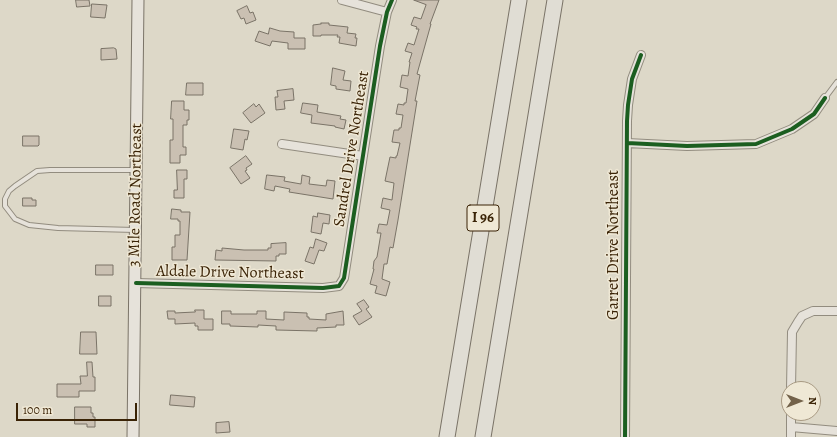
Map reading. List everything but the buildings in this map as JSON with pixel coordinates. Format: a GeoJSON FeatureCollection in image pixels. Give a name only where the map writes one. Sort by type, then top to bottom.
{"type":"FeatureCollection","features":[{"type":"Feature","properties":{"kind":"highway","name":"I 96"},"geometry":{"type":"LineString","coordinates":[[447,437],[519,0]]}},
{"type":"Feature","properties":{"kind":"highway","name":"I 96"},"geometry":{"type":"LineString","coordinates":[[483,437],[555,0]]}},
{"type":"Feature","properties":{"kind":"main road","name":"3 Mile Road Northeast"},"geometry":{"type":"LineString","coordinates":[[134,437],[138,0]]}},
{"type":"Feature","properties":{"kind":"street"},"geometry":{"type":"LineString","coordinates":[[342,0],[388,12]]}},
{"type":"Feature","properties":{"kind":"street","name":"Sandrel Drive Northeast"},"geometry":{"type":"LineString","coordinates":[[323,288],[339,286],[344,278],[380,46],[392,0]]}},
{"type":"Feature","properties":{"kind":"street","name":"Garret Drive Northeast"},"geometry":{"type":"LineString","coordinates":[[625,437],[627,121],[629,91],[641,54]]}},
{"type":"Feature","properties":{"kind":"street"},"geometry":{"type":"LineString","coordinates":[[627,143],[687,146],[756,144],[792,129],[814,114],[825,98]]}},
{"type":"Feature","properties":{"kind":"street"},"geometry":{"type":"LineString","coordinates":[[282,144],[363,156]]}},
{"type":"Feature","properties":{"kind":"street","name":"Aldale Drive Northeast"},"geometry":{"type":"LineString","coordinates":[[136,283],[323,288]]}},
{"type":"Feature","properties":{"kind":"street"},"geometry":{"type":"LineString","coordinates":[[791,381],[792,332],[798,322],[806,314],[813,311],[837,312]]}},
{"type":"Feature","properties":{"kind":"street"},"geometry":{"type":"LineString","coordinates":[[791,421],[791,437]]}},
{"type":"Feature","properties":{"kind":"street"},"geometry":{"type":"LineString","coordinates":[[791,427],[837,431]]}},
{"type":"Feature","properties":{"kind":"lane"},"geometry":{"type":"LineString","coordinates":[[825,98],[837,82]]}},
{"type":"Feature","properties":{"kind":"lane"},"geometry":{"type":"LineString","coordinates":[[136,230],[58,228],[29,225],[15,219],[5,206],[5,199],[9,191],[37,171],[137,170]]}},
{"type":"Feature","properties":{"kind":"cycle path"},"geometry":{"type":"LineString","coordinates":[[136,283],[323,288],[339,286],[344,278],[380,46],[387,12],[392,0]]}},
{"type":"Feature","properties":{"kind":"cycle path"},"geometry":{"type":"LineString","coordinates":[[625,437],[627,121],[632,79],[641,55]]}},
{"type":"Feature","properties":{"kind":"cycle path"},"geometry":{"type":"LineString","coordinates":[[627,143],[687,146],[756,144],[792,129],[814,114],[825,98]]}}]}
